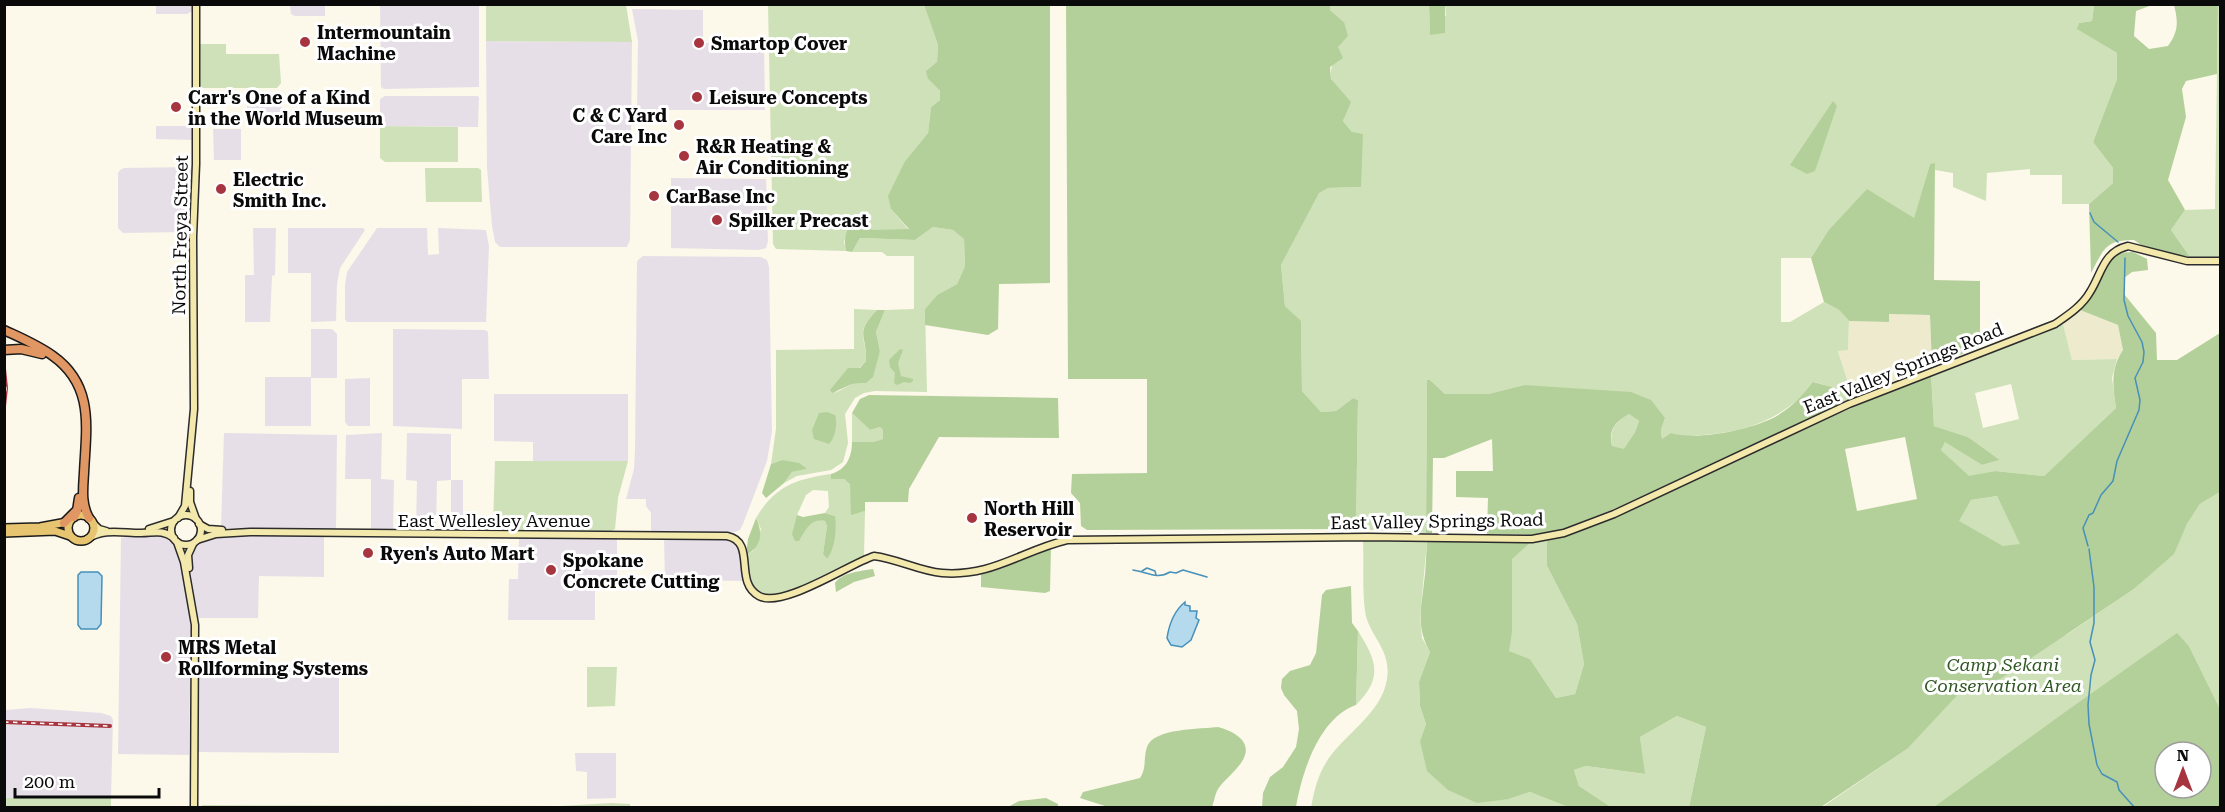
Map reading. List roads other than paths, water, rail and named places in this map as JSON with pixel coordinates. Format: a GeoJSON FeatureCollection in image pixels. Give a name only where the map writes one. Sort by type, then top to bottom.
{"type":"FeatureCollection","features":[{"type":"Feature","properties":{"kind":"highway"},"geometry":{"type":"LineString","coordinates":[[7,331],[55,357],[67,368],[81,390],[86,418],[83,503],[90,520]]}},
{"type":"Feature","properties":{"kind":"highway"},"geometry":{"type":"LineString","coordinates":[[4,350],[15,348],[38,352],[54,361],[65,371],[78,390],[82,420],[79,491],[77,511],[70,520]]}},
{"type":"Feature","properties":{"kind":"main road"},"geometry":{"type":"LineString","coordinates":[[4,528],[40,527],[82,516],[90,520],[93,531],[87,539],[80,541],[55,531],[4,533]]}},
{"type":"Feature","properties":{"kind":"main road"},"geometry":{"type":"LineString","coordinates":[[70,520],[68,527],[73,539]]}},
{"type":"Feature","properties":{"kind":"street","name":"North Freya Street"},"geometry":{"type":"LineString","coordinates":[[177,519],[185,508],[195,406],[196,4]]}},
{"type":"Feature","properties":{"kind":"street","name":"East Valley Springs Road"},"geometry":{"type":"LineString","coordinates":[[738,540],[743,549],[744,570],[748,586],[759,596],[772,599],[836,575],[874,556],[922,570],[968,573],[998,567],[1045,546],[1067,540],[1368,537],[1532,539],[1564,533],[1614,514],[1850,404],[2055,324],[2072,312],[2090,293],[2105,261],[2111,253],[2120,248],[2128,246],[2187,261],[2220,261]]}},
{"type":"Feature","properties":{"kind":"street","name":"North Freya Street"},"geometry":{"type":"LineString","coordinates":[[189,467],[190,502],[198,522]]}},
{"type":"Feature","properties":{"kind":"street"},"geometry":{"type":"LineString","coordinates":[[87,539],[109,532],[155,528],[189,516],[198,522],[201,531],[188,557],[190,596]]}},
{"type":"Feature","properties":{"kind":"street"},"geometry":{"type":"LineString","coordinates":[[177,519],[171,531],[184,562],[196,628],[194,807]]}},
{"type":"Feature","properties":{"kind":"street"},"geometry":{"type":"LineString","coordinates":[[90,520],[99,529],[109,532]]}},
{"type":"Feature","properties":{"kind":"street","name":"East Wellesley Avenue"},"geometry":{"type":"LineString","coordinates":[[198,522],[211,529],[250,532]]}},
{"type":"Feature","properties":{"kind":"street"},"geometry":{"type":"LineString","coordinates":[[128,531],[161,532],[187,545],[195,542]]}},
{"type":"Feature","properties":{"kind":"street","name":"East Wellesley Avenue"},"geometry":{"type":"LineString","coordinates":[[195,542],[217,533],[250,532],[722,536],[738,540]]}},
{"type":"Feature","properties":{"kind":"water"},"geometry":{"type":"Polygon","coordinates":[[[81,572],[98,572],[102,576],[101,624],[97,629],[81,629],[78,625],[78,575],[81,572]]]}},
{"type":"Feature","properties":{"kind":"water"},"geometry":{"type":"Polygon","coordinates":[[[1185,602],[1185,605],[1190,606],[1190,611],[1197,611],[1196,618],[1199,620],[1191,640],[1182,647],[1171,645],[1167,638],[1171,623],[1185,602]]]}},
{"type":"Feature","properties":{"kind":"waterway"},"geometry":{"type":"LineString","coordinates":[[2090,213],[2094,222],[2118,242]]}},
{"type":"Feature","properties":{"kind":"waterway"},"geometry":{"type":"LineString","coordinates":[[2088,546],[2083,528],[2101,495],[2113,481],[2117,461],[2139,410],[2140,400],[2135,378],[2143,362],[2144,352],[2142,342],[2128,316],[2124,300],[2125,258]]}},
{"type":"Feature","properties":{"kind":"waterway"},"geometry":{"type":"LineString","coordinates":[[2089,549],[2094,587],[2094,623],[2090,642],[2095,660],[2088,705],[2089,724],[2097,765],[2102,774],[2117,782],[2119,790],[2135,808]]}},
{"type":"Feature","properties":{"kind":"waterway"},"geometry":{"type":"LineString","coordinates":[[1142,571],[1147,568],[1155,571],[1156,575]]}},
{"type":"Feature","properties":{"kind":"waterway"},"geometry":{"type":"LineString","coordinates":[[1133,570],[1156,575],[1183,570],[1207,577]]}},
{"type":"Feature","properties":{"kind":"railway"},"geometry":{"type":"LineString","coordinates":[[4,369],[6,388],[4,406]]}},
{"type":"Feature","properties":{"kind":"railway"},"geometry":{"type":"LineString","coordinates":[[4,722],[110,726]]}},
{"type":"Feature","properties":{"kind":"place","name":"Intermountain Machine"},"geometry":{"type":"Point","coordinates":[305,42]}},
{"type":"Feature","properties":{"kind":"place","name":"Smartop Cover"},"geometry":{"type":"Point","coordinates":[699,43]}},
{"type":"Feature","properties":{"kind":"place","name":"Leisure Concepts"},"geometry":{"type":"Point","coordinates":[697,97]}},
{"type":"Feature","properties":{"kind":"place","name":"Carr's One of a Kind in the World Museum"},"geometry":{"type":"Point","coordinates":[176,107]}},
{"type":"Feature","properties":{"kind":"place","name":"C & C Yard Care Inc"},"geometry":{"type":"Point","coordinates":[679,125]}},
{"type":"Feature","properties":{"kind":"place","name":"R&R Heating & Air Conditioning"},"geometry":{"type":"Point","coordinates":[684,156]}},
{"type":"Feature","properties":{"kind":"place","name":"Electric Smith Inc."},"geometry":{"type":"Point","coordinates":[221,189]}},
{"type":"Feature","properties":{"kind":"place","name":"CarBase Inc"},"geometry":{"type":"Point","coordinates":[654,196]}},
{"type":"Feature","properties":{"kind":"place","name":"Spilker Precast"},"geometry":{"type":"Point","coordinates":[717,220]}},
{"type":"Feature","properties":{"kind":"place","name":"North Hill Reservoir"},"geometry":{"type":"Point","coordinates":[972,518]}},
{"type":"Feature","properties":{"kind":"place","name":"Ryen's Auto Mart"},"geometry":{"type":"Point","coordinates":[368,553]}},
{"type":"Feature","properties":{"kind":"place","name":"Spokane Concrete Cutting"},"geometry":{"type":"Point","coordinates":[551,570]}},
{"type":"Feature","properties":{"kind":"place","name":"MRS Metal Rollforming Systems"},"geometry":{"type":"Point","coordinates":[166,657]}},
{"type":"Feature","properties":{"kind":"park label","name":"Camp Sekani Conservation Area"},"geometry":{"type":"Point","coordinates":[2003,674]}}]}
